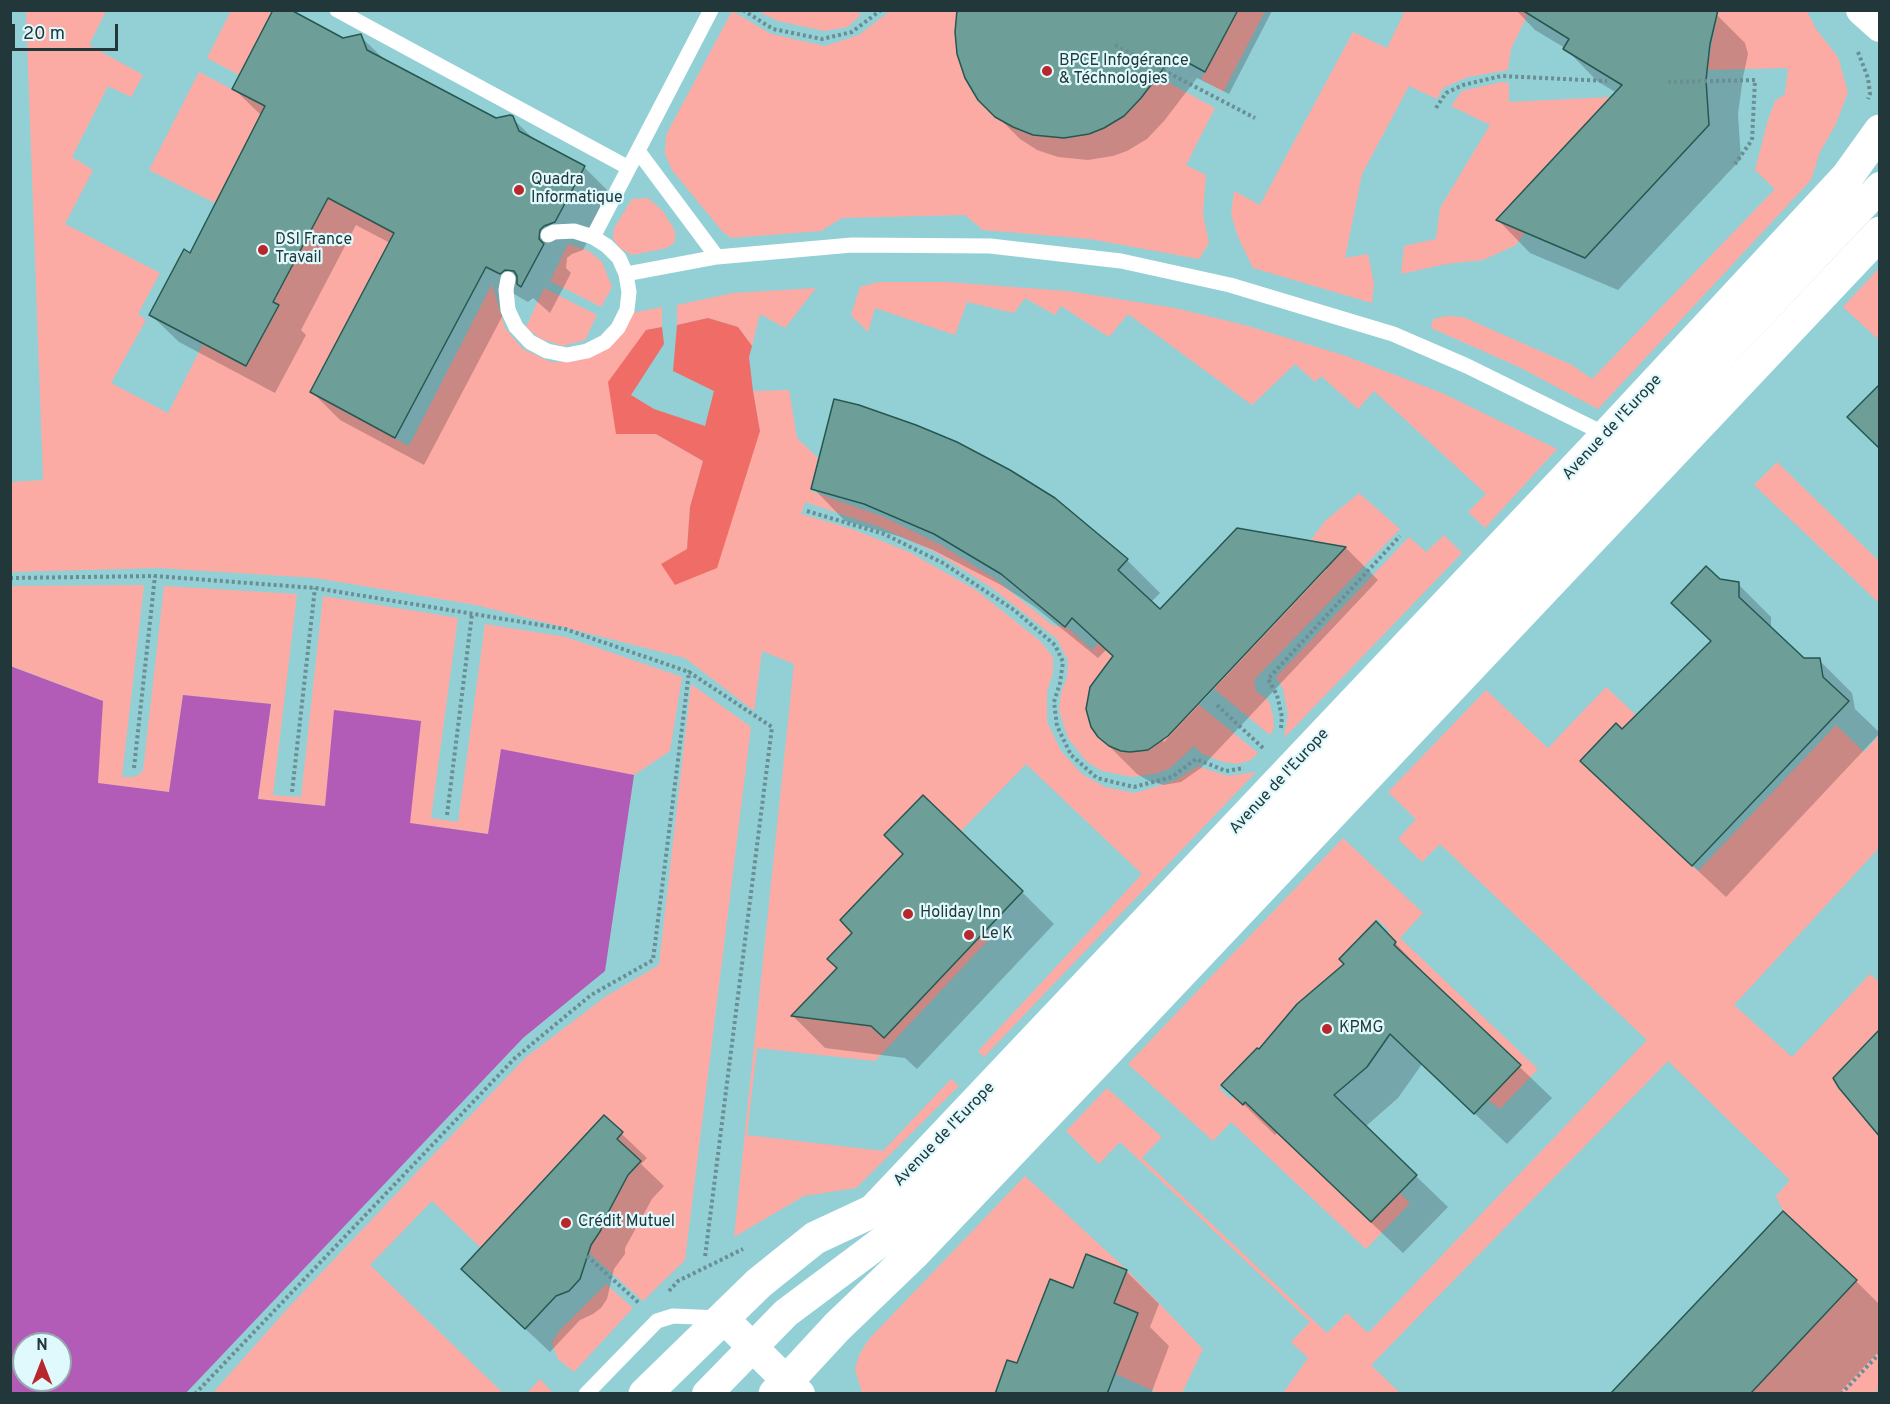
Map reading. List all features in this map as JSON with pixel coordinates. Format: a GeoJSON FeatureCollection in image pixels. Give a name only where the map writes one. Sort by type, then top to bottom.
{"type":"FeatureCollection","features":[{"type":"Feature","properties":{"kind":"street"},"geometry":{"type":"LineString","coordinates":[[1861,10],[1880,27]]}},
{"type":"Feature","properties":{"kind":"street","name":"Avenue de l'Europe"},"geometry":{"type":"LineString","coordinates":[[645,1394],[759,1283],[815,1238],[873,1211],[1607,435],[1847,177],[1873,117]]}},
{"type":"Feature","properties":{"kind":"street","name":"Avenue de l'Europe"},"geometry":{"type":"LineString","coordinates":[[708,1393],[786,1314],[885,1239],[939,1186],[1880,188]]}},
{"type":"Feature","properties":{"kind":"street"},"geometry":{"type":"LineString","coordinates":[[723,1318],[753,1347],[788,1389],[837,1327],[914,1253],[1102,1056],[1880,233]]}},
{"type":"Feature","properties":{"kind":"lane"},"geometry":{"type":"LineString","coordinates":[[337,10],[629,168]]}},
{"type":"Feature","properties":{"kind":"lane"},"geometry":{"type":"LineString","coordinates":[[593,237],[711,10]]}},
{"type":"Feature","properties":{"kind":"lane"},"geometry":{"type":"LineString","coordinates":[[638,151],[717,256]]}},
{"type":"Feature","properties":{"kind":"lane"},"geometry":{"type":"LineString","coordinates":[[508,279],[506,290],[508,309],[516,327],[530,342],[547,351],[567,355],[587,351],[605,342],[618,328],[627,309],[629,292],[626,274],[619,258],[593,237],[574,231],[548,235]]}},
{"type":"Feature","properties":{"kind":"lane"},"geometry":{"type":"LineString","coordinates":[[626,274],[717,256],[852,245],[978,246],[1121,261],[1230,285],[1393,334],[1467,366],[1607,435]]}},
{"type":"Feature","properties":{"kind":"lane"},"geometry":{"type":"LineString","coordinates":[[586,1394],[657,1321],[673,1316],[723,1318]]}},
{"type":"Feature","properties":{"kind":"path"},"geometry":{"type":"LineString","coordinates":[[743,10],[773,29],[822,39],[852,33],[881,10]]}},
{"type":"Feature","properties":{"kind":"path"},"geometry":{"type":"LineString","coordinates":[[1115,45],[1255,118]]}},
{"type":"Feature","properties":{"kind":"path"},"geometry":{"type":"LineString","coordinates":[[1857,51],[1868,78],[1873,117]]}},
{"type":"Feature","properties":{"kind":"path"},"geometry":{"type":"LineString","coordinates":[[1436,108],[1446,93],[1464,85],[1501,76],[1607,81]]}},
{"type":"Feature","properties":{"kind":"path"},"geometry":{"type":"LineString","coordinates":[[1668,82],[1755,80],[1752,140],[1735,164]]}},
{"type":"Feature","properties":{"kind":"path"},"geometry":{"type":"LineString","coordinates":[[807,511],[884,534],[943,563],[1014,610],[1055,645],[1063,662],[1054,702],[1057,726],[1071,755],[1097,778],[1134,787],[1172,777],[1196,759],[1226,771],[1249,768]]}},
{"type":"Feature","properties":{"kind":"path"},"geometry":{"type":"LineString","coordinates":[[1280,738],[1282,717],[1277,695],[1268,680],[1400,536]]}},
{"type":"Feature","properties":{"kind":"path"},"geometry":{"type":"LineString","coordinates":[[134,768],[155,576]]}},
{"type":"Feature","properties":{"kind":"path"},"geometry":{"type":"LineString","coordinates":[[10,578],[155,576],[315,588],[565,629],[689,672],[772,727],[705,1257]]}},
{"type":"Feature","properties":{"kind":"path"},"geometry":{"type":"LineString","coordinates":[[291,792],[315,588]]}},
{"type":"Feature","properties":{"kind":"path"},"geometry":{"type":"LineString","coordinates":[[447,815],[472,614]]}},
{"type":"Feature","properties":{"kind":"path"},"geometry":{"type":"LineString","coordinates":[[195,1394],[515,1058],[591,995],[653,960],[689,672]]}},
{"type":"Feature","properties":{"kind":"path"},"geometry":{"type":"LineString","coordinates":[[1217,705],[1268,753]]}},
{"type":"Feature","properties":{"kind":"path"},"geometry":{"type":"LineString","coordinates":[[587,1256],[643,1306]]}},
{"type":"Feature","properties":{"kind":"path"},"geometry":{"type":"LineString","coordinates":[[1841,1394],[1880,1353]]}},
{"type":"Feature","properties":{"kind":"shaded area"},"geometry":{"type":"Polygon","coordinates":[[[10,11],[1879,11],[1879,1393],[11,1393],[10,11]]]}},
{"type":"Feature","properties":{"kind":"shaded area"},"geometry":{"type":"Polygon","coordinates":[[[26,11],[106,11],[89,45],[143,75],[131,97],[108,86],[72,157],[93,170],[65,224],[160,273],[138,314],[146,320],[111,383],[168,413],[203,344],[246,366],[278,306],[273,302],[328,198],[394,233],[310,392],[409,446],[492,284],[505,328],[523,349],[551,362],[576,361],[608,347],[632,313],[662,307],[662,327],[646,330],[616,434],[656,434],[703,461],[690,507],[687,549],[675,585],[760,431],[753,391],[789,390],[797,438],[819,459],[811,491],[884,517],[941,545],[994,578],[1052,625],[1068,628],[1092,650],[1098,643],[1114,658],[1094,680],[1088,694],[1088,718],[1094,732],[1102,741],[1115,749],[1130,752],[1148,750],[1168,736],[1198,704],[1258,753],[1251,760],[1238,764],[1223,762],[1202,754],[1194,746],[1169,769],[1154,774],[1132,777],[1102,771],[1086,761],[1068,738],[1059,710],[1061,693],[1067,677],[1068,661],[1057,639],[992,588],[935,552],[880,527],[805,502],[801,514],[852,529],[909,552],[976,590],[1040,641],[1053,657],[1053,672],[1047,692],[1047,722],[1061,751],[1082,774],[1105,787],[1135,793],[1174,781],[1198,766],[1227,776],[1256,772],[984,1057],[978,1051],[1142,874],[1026,764],[961,831],[922,796],[884,835],[903,854],[840,920],[852,933],[828,959],[837,968],[792,1015],[983,932],[994,934],[875,1061],[757,1048],[747,1135],[883,1151],[951,1079],[959,1086],[856,1188],[804,1196],[734,1237],[794,664],[762,651],[754,711],[685,658],[476,605],[316,578],[159,568],[12,572],[11,482],[43,480],[26,11]]]}},
{"type":"Feature","properties":{"kind":"shaded area"},"geometry":{"type":"Polygon","coordinates":[[[231,11],[273,11],[239,75],[207,58],[231,11]]]}},
{"type":"Feature","properties":{"kind":"shaded area"},"geometry":{"type":"Polygon","coordinates":[[[732,11],[771,34],[825,46],[859,35],[890,11],[958,11],[955,32],[957,54],[971,90],[987,109],[1005,123],[1043,137],[1075,137],[1104,128],[1134,107],[1156,76],[1215,108],[1186,165],[1206,175],[1203,214],[1209,243],[1199,259],[1090,239],[983,230],[965,215],[842,218],[821,231],[731,238],[722,231],[672,170],[665,154],[666,135],[732,11]]]}},
{"type":"Feature","properties":{"kind":"shaded area"},"geometry":{"type":"Polygon","coordinates":[[[757,11],[857,11],[861,15],[848,27],[824,31],[778,21],[757,11]]]}},
{"type":"Feature","properties":{"kind":"shaded area"},"geometry":{"type":"Polygon","coordinates":[[[1238,11],[1265,11],[1223,92],[1201,79],[1238,11]]]}},
{"type":"Feature","properties":{"kind":"shaded area"},"geometry":{"type":"Polygon","coordinates":[[[1398,11],[1522,11],[1528,14],[1511,49],[1508,70],[1468,77],[1443,88],[1437,99],[1409,86],[1362,174],[1345,258],[1368,254],[1374,284],[1372,303],[1253,268],[1238,237],[1231,214],[1234,191],[1260,205],[1353,32],[1387,48],[1404,13],[1398,11]]]}},
{"type":"Feature","properties":{"kind":"shaded area"},"geometry":{"type":"Polygon","coordinates":[[[1714,11],[1807,11],[1816,29],[1838,57],[1848,92],[1836,124],[1820,152],[1811,180],[1598,409],[1519,367],[1431,328],[1433,319],[1447,316],[1463,317],[1572,365],[1592,379],[1775,189],[1755,170],[1775,101],[1785,94],[1788,68],[1707,70],[1716,21],[1714,11]]]}},
{"type":"Feature","properties":{"kind":"shaded area"},"geometry":{"type":"Polygon","coordinates":[[[199,72],[300,125],[243,150],[215,203],[149,170],[199,72]]]}},
{"type":"Feature","properties":{"kind":"shaded area"},"geometry":{"type":"Polygon","coordinates":[[[1501,82],[1509,83],[1509,102],[1611,97],[1496,220],[1525,232],[1516,245],[1483,260],[1446,264],[1401,274],[1404,246],[1436,239],[1440,208],[1490,125],[1451,106],[1462,91],[1501,82]]]}},
{"type":"Feature","properties":{"kind":"shaded area"},"geometry":{"type":"Polygon","coordinates":[[[648,198],[663,211],[675,231],[675,242],[667,248],[632,255],[620,248],[613,239],[614,228],[632,199],[648,198]]]}},
{"type":"Feature","properties":{"kind":"shaded area"},"geometry":{"type":"Polygon","coordinates":[[[568,244],[589,251],[602,262],[612,287],[601,307],[550,281],[568,244]]]}},
{"type":"Feature","properties":{"kind":"shaded area"},"geometry":{"type":"Polygon","coordinates":[[[1879,268],[1879,340],[1843,307],[1879,268]]]}},
{"type":"Feature","properties":{"kind":"shaded area"},"geometry":{"type":"Polygon","coordinates":[[[878,282],[946,282],[1067,291],[1175,308],[1248,326],[1343,355],[1442,393],[1557,449],[1485,528],[1468,512],[1486,494],[1374,391],[1358,409],[1321,376],[1315,382],[1295,364],[1252,405],[1128,314],[1109,337],[1061,306],[1055,315],[1025,298],[1014,313],[967,302],[955,335],[875,308],[868,332],[851,315],[860,287],[878,282]]]}},
{"type":"Feature","properties":{"kind":"shaded area"},"geometry":{"type":"Polygon","coordinates":[[[544,288],[597,315],[585,340],[563,346],[541,339],[526,327],[544,288]]]}},
{"type":"Feature","properties":{"kind":"shaded area"},"geometry":{"type":"Polygon","coordinates":[[[816,288],[785,328],[760,314],[752,346],[738,327],[709,318],[677,325],[677,305],[733,293],[816,288]]]}},
{"type":"Feature","properties":{"kind":"shaded area"},"geometry":{"type":"Polygon","coordinates":[[[708,318],[738,327],[752,346],[749,357],[760,431],[717,568],[675,585],[661,564],[687,549],[690,507],[703,461],[656,434],[616,434],[608,382],[646,330],[662,327],[664,344],[631,395],[654,409],[705,426],[714,391],[673,371],[677,325],[708,318]]]}},
{"type":"Feature","properties":{"kind":"shaded area"},"geometry":{"type":"Polygon","coordinates":[[[1777,462],[1879,561],[1879,603],[1754,485],[1777,462]]]}},
{"type":"Feature","properties":{"kind":"shaded area"},"geometry":{"type":"Polygon","coordinates":[[[1359,493],[1400,529],[1254,680],[1256,691],[1269,701],[1274,728],[1270,735],[1213,688],[1346,547],[1311,540],[1325,521],[1359,493]]]}},
{"type":"Feature","properties":{"kind":"shaded area"},"geometry":{"type":"Polygon","coordinates":[[[1444,535],[1462,553],[1284,738],[1288,714],[1283,689],[1276,677],[1409,537],[1426,552],[1444,535]]]}},
{"type":"Feature","properties":{"kind":"shaded area"},"geometry":{"type":"Polygon","coordinates":[[[144,585],[122,777],[135,777],[143,771],[164,586],[297,594],[273,795],[301,797],[323,596],[458,618],[431,818],[458,822],[485,624],[566,637],[682,677],[670,751],[634,775],[502,750],[488,834],[409,823],[421,721],[325,806],[258,799],[271,704],[183,695],[169,792],[97,783],[103,701],[11,666],[10,586],[144,585]]]}},
{"type":"Feature","properties":{"kind":"shaded area"},"geometry":{"type":"Polygon","coordinates":[[[10,666],[103,701],[98,783],[169,792],[183,695],[271,704],[258,799],[325,806],[334,710],[421,721],[410,823],[488,834],[501,749],[634,775],[605,971],[523,1038],[186,1393],[11,1393],[10,666]]]}},
{"type":"Feature","properties":{"kind":"shaded area"},"geometry":{"type":"Polygon","coordinates":[[[691,684],[751,727],[685,1260],[643,1301],[588,1252],[617,1139],[623,1132],[604,1115],[537,1186],[551,1200],[481,1248],[432,1201],[370,1265],[503,1393],[212,1394],[288,1308],[525,1058],[605,997],[659,965],[691,684]]]}},
{"type":"Feature","properties":{"kind":"shaded area"},"geometry":{"type":"Polygon","coordinates":[[[1606,687],[1637,716],[1673,726],[1581,761],[1698,871],[1836,725],[1864,752],[1879,735],[1879,848],[1734,1005],[1792,1057],[1870,974],[1879,982],[1879,1029],[1833,1078],[1853,1106],[1880,1130],[1880,1387],[1874,1393],[1750,1393],[1857,1280],[1783,1211],[1776,1196],[1790,1180],[1668,1061],[1371,1365],[1400,1393],[1283,1393],[1308,1358],[1291,1342],[1310,1322],[1120,1142],[1099,1164],[1066,1131],[1107,1088],[1162,1137],[1142,1158],[1327,1333],[1347,1313],[1368,1333],[1647,1040],[1440,844],[1422,862],[1398,839],[1416,819],[1388,792],[1486,690],[1548,748],[1606,687]]]}},
{"type":"Feature","properties":{"kind":"shaded area"},"geometry":{"type":"Polygon","coordinates":[[[1343,838],[1423,913],[1400,938],[1538,1069],[1500,1109],[1488,1100],[1521,1065],[1394,945],[1387,933],[1389,930],[1377,919],[1339,959],[1344,964],[1297,1004],[1273,1032],[1262,1052],[1257,1048],[1219,1088],[1230,1099],[1233,1096],[1243,1104],[1245,1102],[1371,1222],[1400,1193],[1410,1203],[1366,1249],[1231,1122],[1213,1141],[1128,1064],[1343,838]]]}},
{"type":"Feature","properties":{"kind":"shaded area"},"geometry":{"type":"Polygon","coordinates":[[[1025,1176],[1127,1270],[1087,1254],[1073,1288],[1050,1279],[1017,1363],[1007,1360],[995,1393],[862,1393],[855,1369],[860,1353],[870,1338],[1025,1176]]]}},
{"type":"Feature","properties":{"kind":"shaded area"},"geometry":{"type":"Polygon","coordinates":[[[1127,1270],[1203,1349],[1182,1393],[1158,1393],[1114,1373],[1114,1303],[1127,1270]]]}},
{"type":"Feature","properties":{"kind":"shaded area"},"geometry":{"type":"Polygon","coordinates":[[[606,1284],[633,1308],[574,1372],[558,1359],[552,1343],[559,1331],[606,1284]]]}},
{"type":"Feature","properties":{"kind":"shaded area"},"geometry":{"type":"Polygon","coordinates":[[[540,1379],[553,1393],[527,1393],[540,1379]]]}},
{"type":"Feature","properties":{"kind":"building"},"geometry":{"type":"Polygon","coordinates":[[[273,10],[291,10],[343,38],[361,34],[367,50],[496,118],[513,116],[519,131],[585,166],[555,222],[540,230],[539,239],[544,244],[521,287],[517,284],[514,271],[505,270],[500,274],[486,267],[395,438],[310,392],[394,233],[328,198],[273,302],[279,305],[246,366],[149,315],[184,249],[190,253],[265,106],[232,89],[273,10]]]}},
{"type":"Feature","properties":{"kind":"building","name":"BPCE Infogérance & Téchnologies"},"geometry":{"type":"Polygon","coordinates":[[[957,10],[1238,10],[1205,72],[1174,55],[1124,116],[1089,134],[1064,138],[1033,135],[1013,127],[995,117],[978,100],[965,78],[957,54],[955,32],[957,10]]]}},
{"type":"Feature","properties":{"kind":"building"},"geometry":{"type":"Polygon","coordinates":[[[1522,10],[1718,10],[1710,44],[1706,80],[1709,125],[1585,258],[1496,220],[1622,85],[1563,49],[1569,39],[1522,10]]]}},
{"type":"Feature","properties":{"kind":"building"},"geometry":{"type":"Polygon","coordinates":[[[1880,384],[1880,449],[1847,417],[1880,384]]]}},
{"type":"Feature","properties":{"kind":"building"},"geometry":{"type":"Polygon","coordinates":[[[834,399],[859,405],[957,442],[1010,470],[1055,498],[1128,559],[1118,570],[1160,609],[1237,528],[1346,547],[1168,736],[1148,750],[1121,751],[1109,746],[1098,737],[1091,727],[1086,709],[1090,687],[1113,656],[1072,618],[1065,627],[1001,574],[934,534],[864,504],[811,489],[834,399]]]}},
{"type":"Feature","properties":{"kind":"building"},"geometry":{"type":"Polygon","coordinates":[[[1706,566],[1720,579],[1739,582],[1739,597],[1804,658],[1820,658],[1823,677],[1849,701],[1692,866],[1580,761],[1616,723],[1622,729],[1711,641],[1671,603],[1706,566]]]}},
{"type":"Feature","properties":{"kind":"building","name":"Holiday Inn"},"geometry":{"type":"Polygon","coordinates":[[[923,795],[1023,891],[884,1038],[871,1026],[791,1016],[837,968],[827,959],[852,933],[840,920],[903,854],[884,835],[923,795]]]}},
{"type":"Feature","properties":{"kind":"building"},"geometry":{"type":"Polygon","coordinates":[[[1376,921],[1396,942],[1394,945],[1521,1065],[1474,1114],[1390,1034],[1367,1067],[1334,1095],[1417,1175],[1371,1222],[1245,1102],[1243,1105],[1221,1085],[1257,1048],[1259,1049],[1297,1004],[1344,964],[1339,959],[1376,921]]]}},
{"type":"Feature","properties":{"kind":"building"},"geometry":{"type":"Polygon","coordinates":[[[1880,1029],[1880,1137],[1833,1078],[1880,1029]]]}},
{"type":"Feature","properties":{"kind":"building","name":"Crédit Mutuel"},"geometry":{"type":"Polygon","coordinates":[[[604,1115],[623,1132],[617,1139],[641,1161],[628,1175],[601,1230],[591,1245],[580,1279],[569,1291],[556,1296],[525,1329],[461,1269],[604,1115]]]}},
{"type":"Feature","properties":{"kind":"building"},"geometry":{"type":"Polygon","coordinates":[[[1783,1211],[1857,1280],[1750,1394],[1610,1394],[1783,1211]]]}},
{"type":"Feature","properties":{"kind":"building"},"geometry":{"type":"Polygon","coordinates":[[[1086,1254],[1127,1270],[1114,1303],[1138,1313],[1107,1394],[995,1394],[1007,1360],[1017,1363],[1050,1279],[1073,1288],[1086,1254]]]}},
{"type":"Feature","properties":{"kind":"place","name":"BPCE Infogérance & Téchnologies"},"geometry":{"type":"Point","coordinates":[1047,71]}},
{"type":"Feature","properties":{"kind":"place","name":"Quadra Informatique"},"geometry":{"type":"Point","coordinates":[519,190]}},
{"type":"Feature","properties":{"kind":"place","name":"DSI France Travail"},"geometry":{"type":"Point","coordinates":[263,250]}},
{"type":"Feature","properties":{"kind":"place","name":"Holiday Inn"},"geometry":{"type":"Point","coordinates":[908,914]}},
{"type":"Feature","properties":{"kind":"place","name":"Le K"},"geometry":{"type":"Point","coordinates":[969,935]}},
{"type":"Feature","properties":{"kind":"place","name":"KPMG"},"geometry":{"type":"Point","coordinates":[1327,1029]}},
{"type":"Feature","properties":{"kind":"place","name":"Crédit Mutuel"},"geometry":{"type":"Point","coordinates":[566,1223]}}]}
